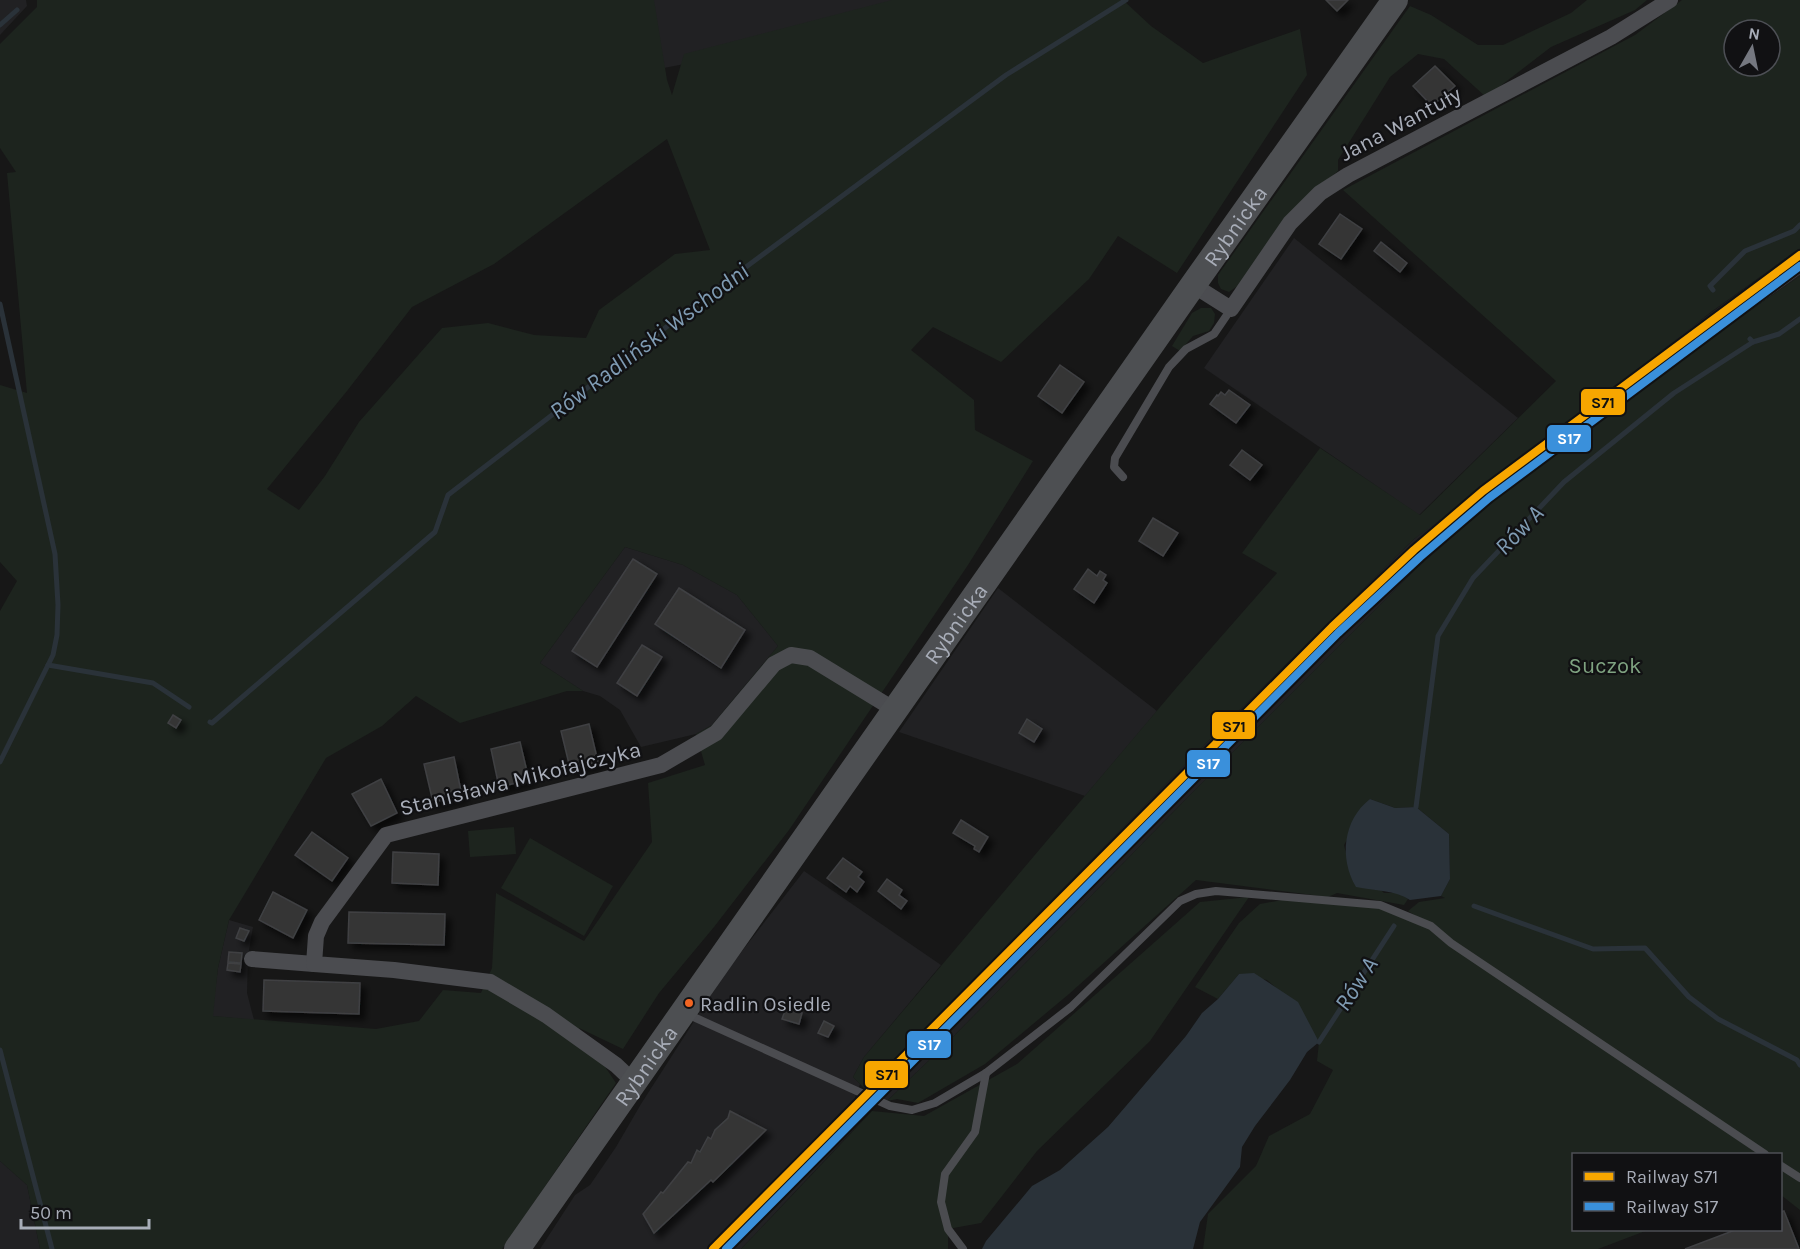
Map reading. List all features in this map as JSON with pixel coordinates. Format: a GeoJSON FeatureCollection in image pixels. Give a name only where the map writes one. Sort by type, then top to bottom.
{"type":"FeatureCollection","features":[{"type":"Feature","properties":{"kind":"main road","name":"Rybnicka"},"geometry":{"type":"LineString","coordinates":[[517,1249],[1395,0]]}},
{"type":"Feature","properties":{"kind":"street","name":"Jana Wantuły"},"geometry":{"type":"LineString","coordinates":[[1231,309],[1290,223],[1309,202],[1326,189],[1611,37],[1670,0]]}},
{"type":"Feature","properties":{"kind":"street"},"geometry":{"type":"LineString","coordinates":[[1193,285],[1231,309]]}},
{"type":"Feature","properties":{"kind":"street","name":"Stanisława Mikołajczyka"},"geometry":{"type":"LineString","coordinates":[[314,964],[316,936],[322,922],[386,835],[661,765],[716,733],[774,664],[791,655],[810,658],[895,710]]}},
{"type":"Feature","properties":{"kind":"street"},"geometry":{"type":"LineString","coordinates":[[252,959],[394,970],[490,982],[546,1015],[616,1065],[634,1082]]}},
{"type":"Feature","properties":{"kind":"lane"},"geometry":{"type":"LineString","coordinates":[[1123,477],[1113,467],[1115,458],[1169,368],[1186,349],[1214,334],[1231,309]]}},
{"type":"Feature","properties":{"kind":"lane"},"geometry":{"type":"LineString","coordinates":[[683,1012],[890,1106],[912,1110],[935,1103],[986,1073],[1071,1007],[1180,901],[1196,894],[1216,891],[1380,905],[1431,926],[1451,943],[1762,1153]]}},
{"type":"Feature","properties":{"kind":"lane"},"geometry":{"type":"LineString","coordinates":[[963,1249],[948,1229],[941,1202],[945,1173],[975,1132],[986,1073]]}},
{"type":"Feature","properties":{"kind":"lane"},"geometry":{"type":"LineString","coordinates":[[1782,1166],[1800,1178]]}},
{"type":"Feature","properties":{"kind":"shaded area"},"geometry":{"type":"Polygon","coordinates":[[[0,0],[26,0],[27,6],[0,35],[0,0]]]}},
{"type":"Feature","properties":{"kind":"shaded area"},"geometry":{"type":"Polygon","coordinates":[[[642,0],[970,0],[970,10],[653,70],[642,0]]]}},
{"type":"Feature","properties":{"kind":"shaded area"},"geometry":{"type":"Polygon","coordinates":[[[1294,238],[1518,418],[1419,515],[1204,368],[1294,238]]]}},
{"type":"Feature","properties":{"kind":"shaded area"},"geometry":{"type":"Polygon","coordinates":[[[1800,248],[1800,276],[1743,315],[1504,493],[1418,567],[887,1101],[865,1089],[1221,728],[1414,539],[1542,436],[1800,248]]]}},
{"type":"Feature","properties":{"kind":"shaded area"},"geometry":{"type":"Polygon","coordinates":[[[625,547],[683,565],[737,595],[778,646],[712,725],[696,734],[641,747],[620,710],[600,696],[583,691],[540,663],[625,547]]]}},
{"type":"Feature","properties":{"kind":"shaded area"},"geometry":{"type":"Polygon","coordinates":[[[998,588],[1157,711],[1085,796],[899,732],[998,588]]]}},
{"type":"Feature","properties":{"kind":"shaded area"},"geometry":{"type":"Polygon","coordinates":[[[1370,799],[1395,808],[1416,807],[1449,834],[1450,879],[1441,896],[1410,900],[1391,893],[1356,887],[1347,864],[1346,840],[1354,818],[1370,799]]]}},
{"type":"Feature","properties":{"kind":"shaded area"},"geometry":{"type":"Polygon","coordinates":[[[804,871],[941,965],[864,1057],[853,1077],[860,1084],[855,1098],[875,1107],[741,1249],[540,1249],[575,1195],[590,1185],[616,1147],[725,973],[804,871]]]}},
{"type":"Feature","properties":{"kind":"shaded area"},"geometry":{"type":"Polygon","coordinates":[[[229,920],[253,927],[248,956],[247,993],[254,1020],[212,1016],[218,968],[229,920]]]}},
{"type":"Feature","properties":{"kind":"shaded area"},"geometry":{"type":"Polygon","coordinates":[[[1254,973],[1298,1002],[1319,1042],[1307,1052],[1242,1147],[1240,1167],[1200,1222],[1193,1249],[982,1249],[986,1241],[1032,1186],[1060,1170],[1108,1127],[1186,1036],[1202,1013],[1218,999],[1239,974],[1254,973]]]}},
{"type":"Feature","properties":{"kind":"shaded area"},"geometry":{"type":"Polygon","coordinates":[[[0,1161],[27,1185],[40,1249],[0,1249],[0,1161]]]}},
{"type":"Feature","properties":{"kind":"green space"},"geometry":{"type":"Polygon","coordinates":[[[37,0],[654,0],[667,80],[672,95],[684,54],[892,0],[1123,0],[1151,26],[1203,63],[1300,29],[1307,75],[1177,273],[1118,236],[1089,279],[1001,362],[933,327],[911,350],[974,400],[975,430],[1033,461],[968,565],[789,830],[714,927],[659,993],[623,1049],[579,1028],[616,1083],[502,1249],[40,1249],[27,1185],[0,1161],[0,611],[17,581],[0,562],[0,385],[27,393],[7,173],[16,172],[0,148],[0,44],[37,7],[37,0]],[[667,139],[494,264],[412,307],[267,489],[299,510],[325,476],[359,422],[442,328],[488,323],[534,335],[586,338],[599,310],[675,254],[710,250],[667,139]],[[625,547],[540,663],[583,691],[567,691],[460,723],[416,696],[382,726],[326,758],[229,920],[218,968],[213,1016],[376,1029],[419,1021],[443,990],[481,993],[492,968],[496,893],[584,941],[652,842],[648,783],[705,765],[696,734],[712,725],[778,646],[737,595],[683,565],[625,547]]]}},
{"type":"Feature","properties":{"kind":"green space"},"geometry":{"type":"Polygon","coordinates":[[[1587,0],[1647,0],[1635,10],[1551,47],[1486,97],[1444,59],[1418,54],[1390,77],[1338,160],[1338,171],[1319,187],[1239,285],[1229,292],[1221,289],[1218,275],[1410,6],[1431,15],[1478,45],[1503,45],[1571,13],[1587,0]]]}},
{"type":"Feature","properties":{"kind":"green space"},"geometry":{"type":"Polygon","coordinates":[[[1682,0],[1800,0],[1800,248],[1711,312],[1550,439],[1414,539],[1221,728],[865,1089],[853,1077],[864,1057],[1177,687],[1277,573],[1242,553],[1320,448],[1420,515],[1556,381],[1343,190],[1635,35],[1682,0]]]}},
{"type":"Feature","properties":{"kind":"green space","name":"Suczok"},"geometry":{"type":"Polygon","coordinates":[[[1800,276],[1800,1210],[1782,1196],[1782,1153],[1572,1153],[1572,1231],[1645,1231],[1598,1249],[1203,1249],[1208,1214],[1256,1166],[1269,1136],[1310,1114],[1333,1070],[1317,1061],[1319,1042],[1281,992],[1267,980],[1239,974],[1218,999],[1195,987],[1239,923],[1260,904],[1293,898],[1380,905],[1428,924],[1408,911],[1419,902],[1445,898],[1441,896],[1450,879],[1449,834],[1416,807],[1395,808],[1370,799],[1344,845],[1347,857],[1384,893],[1399,893],[1408,899],[1404,905],[1337,893],[1328,897],[1196,880],[1069,994],[985,1064],[918,1103],[897,1099],[887,1101],[1418,567],[1503,493],[1743,315],[1800,276]]]}},
{"type":"Feature","properties":{"kind":"green space"},"geometry":{"type":"Polygon","coordinates":[[[1201,308],[1211,308],[1215,314],[1214,323],[1209,331],[1193,336],[1180,351],[1172,346],[1192,313],[1201,308]]]}},
{"type":"Feature","properties":{"kind":"green space"},"geometry":{"type":"Polygon","coordinates":[[[514,827],[516,854],[470,857],[468,831],[514,827]]]}},
{"type":"Feature","properties":{"kind":"green space"},"geometry":{"type":"Polygon","coordinates":[[[530,838],[613,886],[584,936],[501,888],[530,838]]]}},
{"type":"Feature","properties":{"kind":"green space"},"geometry":{"type":"Polygon","coordinates":[[[1249,897],[1150,1041],[1037,1151],[981,1223],[948,1229],[948,1249],[741,1249],[872,1111],[924,1116],[1017,1064],[1200,902],[1249,897]]]}},
{"type":"Feature","properties":{"kind":"building"},"geometry":{"type":"Polygon","coordinates":[[[1326,0],[1348,0],[1337,11],[1326,0]]]}},
{"type":"Feature","properties":{"kind":"building"},"geometry":{"type":"Polygon","coordinates":[[[1435,66],[1455,86],[1432,106],[1413,86],[1435,66]]]}},
{"type":"Feature","properties":{"kind":"building"},"geometry":{"type":"Polygon","coordinates":[[[1340,214],[1362,229],[1341,259],[1319,244],[1340,214]]]}},
{"type":"Feature","properties":{"kind":"building"},"geometry":{"type":"Polygon","coordinates":[[[1381,242],[1407,263],[1400,272],[1374,251],[1381,242]]]}},
{"type":"Feature","properties":{"kind":"building"},"geometry":{"type":"Polygon","coordinates":[[[1060,365],[1084,382],[1062,413],[1038,396],[1060,365]]]}},
{"type":"Feature","properties":{"kind":"building"},"geometry":{"type":"Polygon","coordinates":[[[1229,390],[1250,405],[1236,423],[1210,404],[1221,392],[1225,395],[1229,390]]]}},
{"type":"Feature","properties":{"kind":"building"},"geometry":{"type":"Polygon","coordinates":[[[1242,450],[1262,465],[1250,480],[1230,465],[1242,450]]]}},
{"type":"Feature","properties":{"kind":"building"},"geometry":{"type":"Polygon","coordinates":[[[1153,518],[1178,533],[1163,556],[1139,541],[1153,518]]]}},
{"type":"Feature","properties":{"kind":"building"},"geometry":{"type":"Polygon","coordinates":[[[633,559],[657,574],[597,667],[572,651],[633,559]]]}},
{"type":"Feature","properties":{"kind":"building"},"geometry":{"type":"Polygon","coordinates":[[[1088,569],[1097,576],[1100,571],[1106,575],[1103,580],[1107,583],[1094,603],[1074,589],[1088,569]]]}},
{"type":"Feature","properties":{"kind":"building"},"geometry":{"type":"Polygon","coordinates":[[[679,588],[745,630],[721,668],[655,624],[679,588]]]}},
{"type":"Feature","properties":{"kind":"building"},"geometry":{"type":"Polygon","coordinates":[[[642,645],[662,657],[637,696],[617,683],[642,645]]]}},
{"type":"Feature","properties":{"kind":"building"},"geometry":{"type":"Polygon","coordinates":[[[173,715],[181,720],[176,728],[168,723],[173,715]]]}},
{"type":"Feature","properties":{"kind":"building"},"geometry":{"type":"Polygon","coordinates":[[[1027,719],[1042,729],[1034,742],[1019,733],[1027,719]]]}},
{"type":"Feature","properties":{"kind":"building"},"geometry":{"type":"Polygon","coordinates":[[[589,724],[598,762],[570,768],[561,731],[589,724]]]}},
{"type":"Feature","properties":{"kind":"building"},"geometry":{"type":"Polygon","coordinates":[[[520,742],[529,780],[499,787],[491,749],[520,742]]]}},
{"type":"Feature","properties":{"kind":"building"},"geometry":{"type":"Polygon","coordinates":[[[454,757],[462,796],[433,802],[424,764],[454,757]]]}},
{"type":"Feature","properties":{"kind":"building"},"geometry":{"type":"Polygon","coordinates":[[[381,779],[397,813],[371,826],[352,794],[381,779]]]}},
{"type":"Feature","properties":{"kind":"building"},"geometry":{"type":"Polygon","coordinates":[[[961,820],[988,837],[979,852],[974,849],[975,846],[953,833],[961,820]]]}},
{"type":"Feature","properties":{"kind":"building"},"geometry":{"type":"Polygon","coordinates":[[[312,832],[348,858],[332,881],[295,855],[312,832]]]}},
{"type":"Feature","properties":{"kind":"building"},"geometry":{"type":"Polygon","coordinates":[[[393,852],[439,854],[438,885],[392,883],[393,852]]]}},
{"type":"Feature","properties":{"kind":"building"},"geometry":{"type":"Polygon","coordinates":[[[843,858],[862,872],[858,877],[864,882],[857,892],[850,886],[846,892],[827,878],[843,858]]]}},
{"type":"Feature","properties":{"kind":"building"},"geometry":{"type":"Polygon","coordinates":[[[887,879],[902,890],[899,895],[907,901],[901,909],[878,891],[887,879]]]}},
{"type":"Feature","properties":{"kind":"building"},"geometry":{"type":"Polygon","coordinates":[[[273,892],[307,910],[293,938],[259,920],[273,892]]]}},
{"type":"Feature","properties":{"kind":"building"},"geometry":{"type":"Polygon","coordinates":[[[349,912],[445,914],[444,945],[348,943],[349,912]]]}},
{"type":"Feature","properties":{"kind":"building"},"geometry":{"type":"Polygon","coordinates":[[[240,928],[249,931],[244,941],[236,938],[240,928]]]}},
{"type":"Feature","properties":{"kind":"building"},"geometry":{"type":"Polygon","coordinates":[[[229,952],[242,953],[241,963],[228,962],[229,952]]]}},
{"type":"Feature","properties":{"kind":"building"},"geometry":{"type":"Polygon","coordinates":[[[228,963],[241,964],[240,972],[227,970],[228,963]]]}},
{"type":"Feature","properties":{"kind":"building"},"geometry":{"type":"Polygon","coordinates":[[[264,980],[360,983],[359,1014],[263,1011],[264,980]]]}},
{"type":"Feature","properties":{"kind":"building"},"geometry":{"type":"Polygon","coordinates":[[[786,1008],[802,1013],[799,1024],[782,1019],[786,1008]]]}},
{"type":"Feature","properties":{"kind":"building"},"geometry":{"type":"Polygon","coordinates":[[[824,1021],[834,1026],[828,1037],[818,1033],[824,1021]]]}},
{"type":"Feature","properties":{"kind":"building"},"geometry":{"type":"Polygon","coordinates":[[[730,1111],[766,1130],[713,1182],[711,1180],[654,1233],[643,1214],[688,1162],[691,1163],[697,1150],[700,1152],[708,1137],[711,1139],[715,1130],[728,1118],[730,1111]]]}},
{"type":"Feature","properties":{"kind":"building"},"geometry":{"type":"Polygon","coordinates":[[[1784,1211],[1799,1249],[1685,1249],[1732,1231],[1782,1231],[1782,1212],[1784,1211]]]}},
{"type":"Feature","properties":{"kind":"waterway","name":"Rów Radliński Wschodni"},"geometry":{"type":"LineString","coordinates":[[210,722],[212,723],[435,532],[448,495],[704,298],[1006,75],[1126,0]]}},
{"type":"Feature","properties":{"kind":"waterway"},"geometry":{"type":"LineString","coordinates":[[0,25],[17,10]]}},
{"type":"Feature","properties":{"kind":"waterway","name":"Rów A"},"geometry":{"type":"LineString","coordinates":[[1713,290],[1710,286],[1745,251],[1794,231],[1800,225]]}},
{"type":"Feature","properties":{"kind":"waterway"},"geometry":{"type":"LineString","coordinates":[[0,304],[55,554],[58,605],[57,635],[53,655],[0,762]]}},
{"type":"Feature","properties":{"kind":"waterway"},"geometry":{"type":"LineString","coordinates":[[1753,342],[1779,334],[1800,319]]}},
{"type":"Feature","properties":{"kind":"waterway","name":"Rów A"},"geometry":{"type":"LineString","coordinates":[[1416,807],[1438,636],[1473,578],[1564,482],[1674,393],[1753,342],[1750,339]]}},
{"type":"Feature","properties":{"kind":"waterway","name":"Rów Radliński Wschodni"},"geometry":{"type":"LineString","coordinates":[[48,665],[153,683],[189,707]]}},
{"type":"Feature","properties":{"kind":"waterway"},"geometry":{"type":"LineString","coordinates":[[1474,906],[1593,949],[1645,948],[1689,997],[1718,1019],[1797,1060],[1800,1065]]}},
{"type":"Feature","properties":{"kind":"waterway","name":"Rów A"},"geometry":{"type":"LineString","coordinates":[[1319,1042],[1394,926]]}},
{"type":"Feature","properties":{"kind":"waterway","name":"Rów Radliński Wschodni"},"geometry":{"type":"LineString","coordinates":[[0,1050],[52,1249]]}},
{"type":"Feature","properties":{"kind":"railway"},"geometry":{"type":"LineString","coordinates":[[728,1249],[1302,671],[1421,556],[1488,499],[1565,439],[1800,270]]}},
{"type":"Feature","properties":{"kind":"rail line","name":"S71"},"geometry":{"type":"LineString","coordinates":[[713,1249],[1332,627],[1414,550],[1483,491],[1800,255]]}},
{"type":"Feature","properties":{"kind":"rail line","name":"S17"},"geometry":{"type":"LineString","coordinates":[[726,1249],[1338,633],[1420,557],[1489,498],[1800,266]]}},
{"type":"Feature","properties":{"kind":"place","name":"Radlin Osiedle"},"geometry":{"type":"Point","coordinates":[689,1003]}}]}
